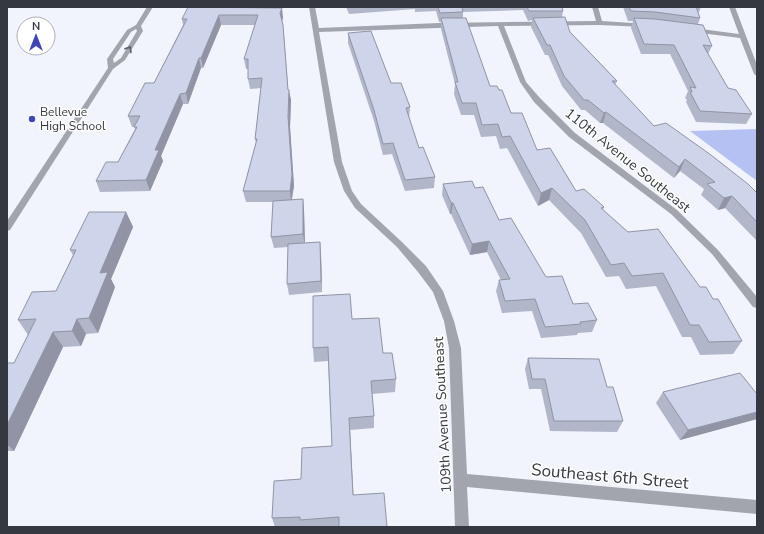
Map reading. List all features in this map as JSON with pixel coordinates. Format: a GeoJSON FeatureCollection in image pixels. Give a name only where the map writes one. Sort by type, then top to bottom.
{"type":"FeatureCollection","features":[{"type":"Feature","properties":{"kind":"street"},"geometry":{"type":"LineString","coordinates":[[111,68],[110,59],[129,31],[138,26],[150,7]]}},
{"type":"Feature","properties":{"kind":"street","name":"109th Avenue Southeast"},"geometry":{"type":"LineString","coordinates":[[312,7],[338,162],[348,191],[358,206],[400,245],[422,269],[438,291],[449,321],[455,348],[462,527]]}},
{"type":"Feature","properties":{"kind":"street"},"geometry":{"type":"LineString","coordinates":[[595,7],[599,23]]}},
{"type":"Feature","properties":{"kind":"street"},"geometry":{"type":"LineString","coordinates":[[732,7],[757,73]]}},
{"type":"Feature","properties":{"kind":"street"},"geometry":{"type":"LineString","coordinates":[[316,30],[393,26],[500,24],[599,23],[652,25]]}},
{"type":"Feature","properties":{"kind":"street","name":"110th Avenue Southeast"},"geometry":{"type":"LineString","coordinates":[[500,24],[523,82],[537,100],[572,135],[674,212],[714,252],[757,304]]}},
{"type":"Feature","properties":{"kind":"street"},"geometry":{"type":"LineString","coordinates":[[7,228],[111,68],[123,59],[140,31],[138,26]]}},
{"type":"Feature","properties":{"kind":"street"},"geometry":{"type":"LineString","coordinates":[[689,29],[743,36]]}},
{"type":"Feature","properties":{"kind":"street","name":"Southeast 6th Street"},"geometry":{"type":"LineString","coordinates":[[460,480],[757,507]]}},
{"type":"Feature","properties":{"kind":"shaded area"},"geometry":{"type":"Polygon","coordinates":[[[757,129],[757,181],[690,131],[757,129]]]}},
{"type":"Feature","properties":{"kind":"building"},"geometry":{"type":"Polygon","coordinates":[[[188,7],[282,8],[280,13],[283,25],[289,90],[288,116],[292,175],[290,191],[243,191],[257,139],[255,139],[262,78],[248,79],[248,59],[244,59],[258,15],[219,15],[201,58],[199,58],[186,93],[180,94],[155,150],[159,150],[146,180],[96,181],[106,162],[118,162],[137,127],[134,127],[140,116],[128,116],[145,83],[154,83],[187,19],[182,19],[188,7]]]}},
{"type":"Feature","properties":{"kind":"building"},"geometry":{"type":"Polygon","coordinates":[[[438,7],[462,7],[463,12],[440,13],[438,7]]]}},
{"type":"Feature","properties":{"kind":"building"},"geometry":{"type":"Polygon","coordinates":[[[527,7],[562,7],[563,11],[529,11],[527,7]]]}},
{"type":"Feature","properties":{"kind":"building"},"geometry":{"type":"Polygon","coordinates":[[[629,7],[696,7],[700,18],[655,12],[631,11],[629,7]]]}},
{"type":"Feature","properties":{"kind":"building"},"geometry":{"type":"Polygon","coordinates":[[[565,17],[570,32],[617,81],[612,81],[654,126],[666,123],[711,155],[748,184],[757,193],[757,222],[732,196],[724,198],[707,184],[715,182],[685,159],[679,167],[606,112],[604,113],[588,100],[584,100],[564,76],[550,45],[547,45],[533,18],[565,17]]]}},
{"type":"Feature","properties":{"kind":"building"},"geometry":{"type":"Polygon","coordinates":[[[441,18],[466,18],[490,86],[497,86],[499,90],[502,90],[511,113],[522,113],[537,150],[550,148],[576,191],[584,189],[604,207],[601,208],[628,232],[658,229],[700,287],[706,287],[713,299],[718,299],[742,341],[709,342],[699,325],[690,325],[663,273],[632,276],[624,263],[611,265],[585,220],[552,188],[541,193],[510,136],[502,137],[498,124],[482,125],[476,103],[462,103],[455,82],[458,82],[441,18]]]}},
{"type":"Feature","properties":{"kind":"building"},"geometry":{"type":"Polygon","coordinates":[[[634,18],[703,25],[712,46],[703,45],[728,88],[736,90],[752,114],[700,111],[690,92],[692,92],[690,87],[696,88],[674,45],[644,44],[634,18]]]}},
{"type":"Feature","properties":{"kind":"building"},"geometry":{"type":"Polygon","coordinates":[[[371,31],[391,83],[401,83],[410,107],[406,108],[419,148],[423,147],[435,177],[405,180],[393,143],[383,144],[374,110],[348,33],[371,31]]]}},
{"type":"Feature","properties":{"kind":"building"},"geometry":{"type":"Polygon","coordinates":[[[472,181],[475,188],[483,187],[499,220],[511,218],[546,277],[562,276],[573,304],[588,303],[597,320],[580,322],[581,324],[545,327],[535,299],[505,301],[499,280],[510,279],[489,241],[472,244],[443,184],[472,181]]]}},
{"type":"Feature","properties":{"kind":"building"},"geometry":{"type":"Polygon","coordinates":[[[303,199],[303,234],[271,237],[273,201],[303,199]]]}},
{"type":"Feature","properties":{"kind":"building"},"geometry":{"type":"Polygon","coordinates":[[[89,212],[126,212],[100,273],[108,272],[89,318],[77,319],[72,331],[53,332],[7,425],[7,363],[14,363],[36,319],[18,320],[32,292],[56,291],[76,250],[70,250],[89,212]]]}},
{"type":"Feature","properties":{"kind":"building"},"geometry":{"type":"Polygon","coordinates":[[[320,242],[321,281],[287,284],[288,244],[320,242]]]}},
{"type":"Feature","properties":{"kind":"building"},"geometry":{"type":"Polygon","coordinates":[[[350,294],[352,319],[379,318],[383,353],[392,353],[396,379],[371,381],[374,416],[349,418],[353,495],[384,493],[387,527],[339,527],[339,517],[300,520],[300,517],[272,518],[274,481],[301,479],[302,448],[332,446],[328,347],[313,348],[313,296],[350,294]]]}},
{"type":"Feature","properties":{"kind":"building"},"geometry":{"type":"Polygon","coordinates":[[[528,358],[599,359],[607,387],[613,387],[623,421],[554,421],[545,379],[532,379],[528,358]]]}},
{"type":"Feature","properties":{"kind":"building"},"geometry":{"type":"Polygon","coordinates":[[[740,373],[757,394],[757,412],[688,430],[663,392],[740,373]]]}},
{"type":"Feature","properties":{"kind":"place","name":"Bellevue High School"},"geometry":{"type":"Point","coordinates":[32,119]}}]}
